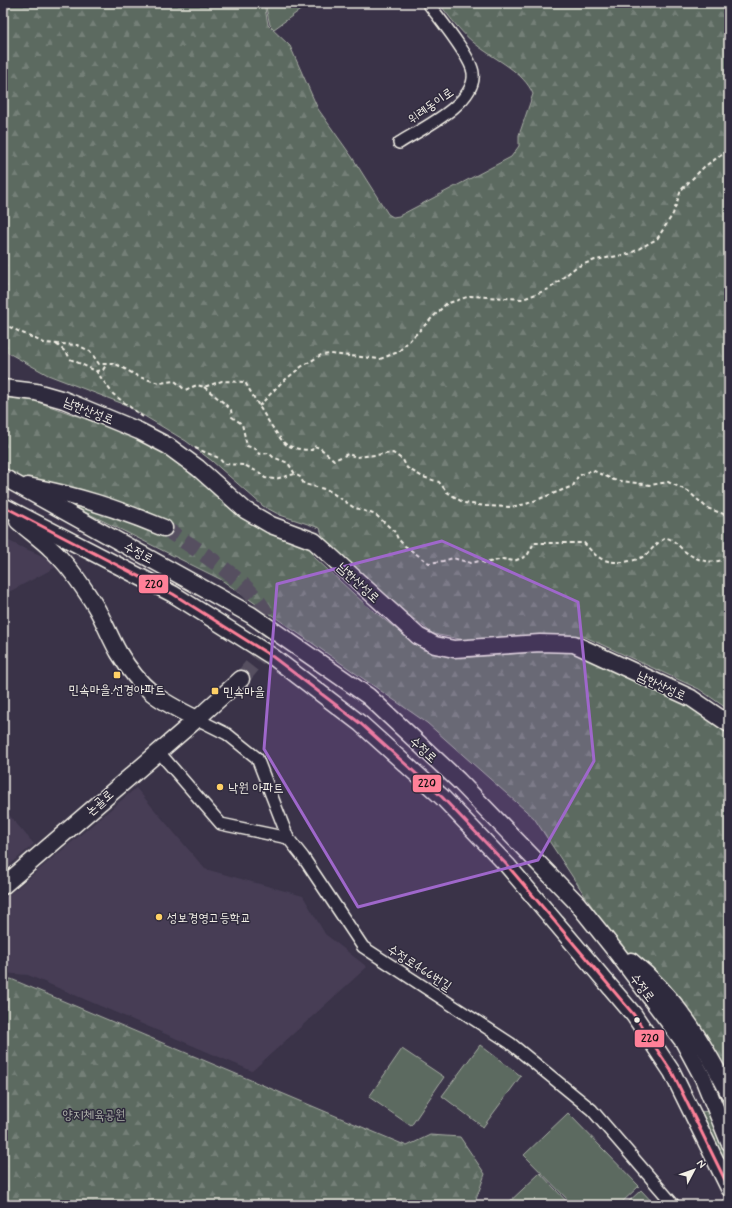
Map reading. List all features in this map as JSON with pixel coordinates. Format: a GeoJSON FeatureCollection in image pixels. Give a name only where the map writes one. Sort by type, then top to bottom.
{"type":"FeatureCollection","features":[{"type":"Feature","properties":{"kind":"main road","name":"남한산성로"},"geometry":{"type":"LineString","coordinates":[[3,388],[36,392],[64,400],[139,431],[168,446],[198,468],[245,510],[271,525],[314,541],[418,636],[435,645],[454,649],[540,643],[574,644],[691,698],[729,724]]}},
{"type":"Feature","properties":{"kind":"main road"},"geometry":{"type":"LineString","coordinates":[[9,481],[66,493],[115,508],[164,528]]}},
{"type":"Feature","properties":{"kind":"main road","name":"수정로"},"geometry":{"type":"LineString","coordinates":[[9,481],[251,614],[368,696],[458,780],[577,903],[612,946],[683,1041],[703,1078],[729,1142]]}},
{"type":"Feature","properties":{"kind":"main road"},"geometry":{"type":"LineString","coordinates":[[3,507],[51,549],[67,567],[95,606],[120,654],[140,683],[165,703],[197,719]]}},
{"type":"Feature","properties":{"kind":"main road","name":"수정로"},"geometry":{"type":"LineString","coordinates":[[3,507],[173,594],[273,657],[361,724],[442,797],[507,865],[634,1015],[672,1072],[729,1188]]}},
{"type":"Feature","properties":{"kind":"main road","name":"논골로"},"geometry":{"type":"LineString","coordinates":[[3,886],[197,719],[241,679]]}},
{"type":"Feature","properties":{"kind":"main road"},"geometry":{"type":"LineString","coordinates":[[612,946],[652,978],[679,1009],[712,1059],[729,1094]]}},
{"type":"Feature","properties":{"kind":"street","name":"위례동이로"},"geometry":{"type":"LineString","coordinates":[[399,143],[460,103],[471,89],[474,72],[468,59],[428,3]]}},
{"type":"Feature","properties":{"kind":"street","name":"수정로466번길"},"geometry":{"type":"LineString","coordinates":[[197,719],[227,734],[257,758],[288,838],[303,857],[363,947],[510,1043],[592,1110],[674,1205]]}},
{"type":"Feature","properties":{"kind":"street"},"geometry":{"type":"LineString","coordinates":[[158,751],[221,824],[288,838]]}},
{"type":"Feature","properties":{"kind":"path"},"geometry":{"type":"LineString","coordinates":[[259,406],[291,375],[322,355],[331,354],[380,359],[398,352],[446,304],[470,296],[523,299],[550,289],[576,267],[595,260],[629,254],[657,239],[673,214],[681,190],[705,166],[729,150]]}},
{"type":"Feature","properties":{"kind":"path"},"geometry":{"type":"LineString","coordinates":[[3,324],[44,343],[76,345],[90,351],[99,364],[116,364],[139,377],[159,382],[175,382],[185,390],[197,385],[204,387],[231,410],[232,418],[242,424],[247,446],[256,449],[258,454],[269,453],[273,457],[284,460],[295,474],[300,477],[304,484],[328,490],[353,507],[376,515],[395,532],[398,539],[405,546],[429,563],[453,558],[471,563],[480,561],[485,563],[502,559],[514,561],[527,556],[534,543],[563,542],[584,543],[599,558],[609,562],[630,560],[639,559],[648,553],[651,548],[667,538],[674,540],[682,548],[698,559],[717,562],[729,557]]}},
{"type":"Feature","properties":{"kind":"path"},"geometry":{"type":"LineString","coordinates":[[56,343],[70,359],[96,371],[114,394],[145,420]]}},
{"type":"Feature","properties":{"kind":"path"},"geometry":{"type":"LineString","coordinates":[[96,371],[103,370],[106,365]]}},
{"type":"Feature","properties":{"kind":"path"},"geometry":{"type":"LineString","coordinates":[[204,387],[222,382],[245,382],[259,406],[286,445],[303,450],[312,450],[314,446],[320,448],[334,460],[348,454],[356,458],[393,453],[404,460],[407,468],[423,477],[438,482],[447,492],[464,503],[510,507],[526,504],[573,486],[578,476],[592,470],[621,481],[651,485],[668,482],[688,491],[707,508],[729,516]]}},
{"type":"Feature","properties":{"kind":"path"},"geometry":{"type":"LineString","coordinates":[[194,448],[219,458],[224,464],[244,465],[260,473],[265,478],[275,479],[295,474]]}},
{"type":"Feature","properties":{"kind":"highlighted area"},"geometry":{"type":"Polygon","coordinates":[[[442,541],[578,602],[594,761],[538,860],[358,907],[264,749],[277,584],[442,541]]]}},
{"type":"Feature","properties":{"kind":"shaded area"},"geometry":{"type":"Polygon","coordinates":[[[3,538],[21,547],[62,564],[3,595],[3,538]]]}},
{"type":"Feature","properties":{"kind":"shaded area","name":"성보경영고등학교"},"geometry":{"type":"Polygon","coordinates":[[[136,788],[205,869],[303,896],[325,934],[367,967],[252,1071],[28,975],[3,973],[3,900],[136,788]]]}},
{"type":"Feature","properties":{"kind":"shaded area"},"geometry":{"type":"Polygon","coordinates":[[[3,808],[34,844],[3,871],[3,808]]]}},
{"type":"Feature","properties":{"kind":"green space"},"geometry":{"type":"Polygon","coordinates":[[[3,3],[264,3],[268,25],[290,46],[318,109],[352,157],[388,214],[393,217],[399,216],[511,157],[519,146],[519,135],[533,94],[523,79],[467,37],[439,3],[729,3],[729,710],[699,689],[583,636],[558,635],[471,641],[433,634],[376,589],[324,541],[320,528],[280,515],[263,506],[212,461],[186,441],[126,405],[48,375],[3,350],[3,3]]]}},
{"type":"Feature","properties":{"kind":"green space"},"geometry":{"type":"Polygon","coordinates":[[[265,3],[310,3],[274,29],[270,25],[265,3]]]}},
{"type":"Feature","properties":{"kind":"green space"},"geometry":{"type":"Polygon","coordinates":[[[3,397],[35,401],[131,435],[176,457],[200,481],[253,523],[310,544],[314,557],[366,605],[423,650],[461,658],[548,651],[573,652],[689,705],[723,729],[729,735],[729,1109],[717,1109],[680,1041],[534,818],[427,723],[220,579],[3,471],[3,397]]]}},
{"type":"Feature","properties":{"kind":"green space","name":"양지체육공원"},"geometry":{"type":"Polygon","coordinates":[[[11,979],[407,1146],[430,1135],[460,1137],[485,1174],[474,1205],[3,1205],[3,980],[11,979]]]}},
{"type":"Feature","properties":{"kind":"green space"},"geometry":{"type":"Polygon","coordinates":[[[480,1045],[521,1076],[483,1127],[442,1096],[480,1045]]]}},
{"type":"Feature","properties":{"kind":"green space"},"geometry":{"type":"Polygon","coordinates":[[[402,1049],[444,1077],[411,1126],[369,1097],[402,1049]]]}},
{"type":"Feature","properties":{"kind":"green space"},"geometry":{"type":"Polygon","coordinates":[[[729,1110],[729,1180],[698,1112],[729,1110]]]}},
{"type":"Feature","properties":{"kind":"green space"},"geometry":{"type":"Polygon","coordinates":[[[568,1113],[639,1186],[619,1205],[573,1205],[524,1155],[568,1113]]]}},
{"type":"Feature","properties":{"kind":"green space"},"geometry":{"type":"Polygon","coordinates":[[[540,1173],[570,1205],[506,1205],[540,1173]]]}},
{"type":"Feature","properties":{"kind":"green space"},"geometry":{"type":"Polygon","coordinates":[[[641,1190],[655,1205],[625,1205],[641,1190]]]}},
{"type":"Feature","properties":{"kind":"tunnel"},"geometry":{"type":"LineString","coordinates":[[164,528],[225,570],[254,596],[264,610],[269,623],[268,638],[261,653],[241,679]]}},
{"type":"Feature","properties":{"kind":"transit line","name":"220"},"geometry":{"type":"LineString","coordinates":[[3,506],[173,594],[273,657],[361,724],[442,797],[507,865],[634,1015],[672,1072],[729,1188]]}},
{"type":"Feature","properties":{"kind":"place","name":"민속마을.선경아파트"},"geometry":{"type":"Point","coordinates":[117,675]}},
{"type":"Feature","properties":{"kind":"place","name":"민속마을"},"geometry":{"type":"Point","coordinates":[215,691]}},
{"type":"Feature","properties":{"kind":"place","name":"낙원 아파트"},"geometry":{"type":"Point","coordinates":[220,787]}},
{"type":"Feature","properties":{"kind":"place","name":"성보경영고등학교"},"geometry":{"type":"Point","coordinates":[159,917]}}]}
